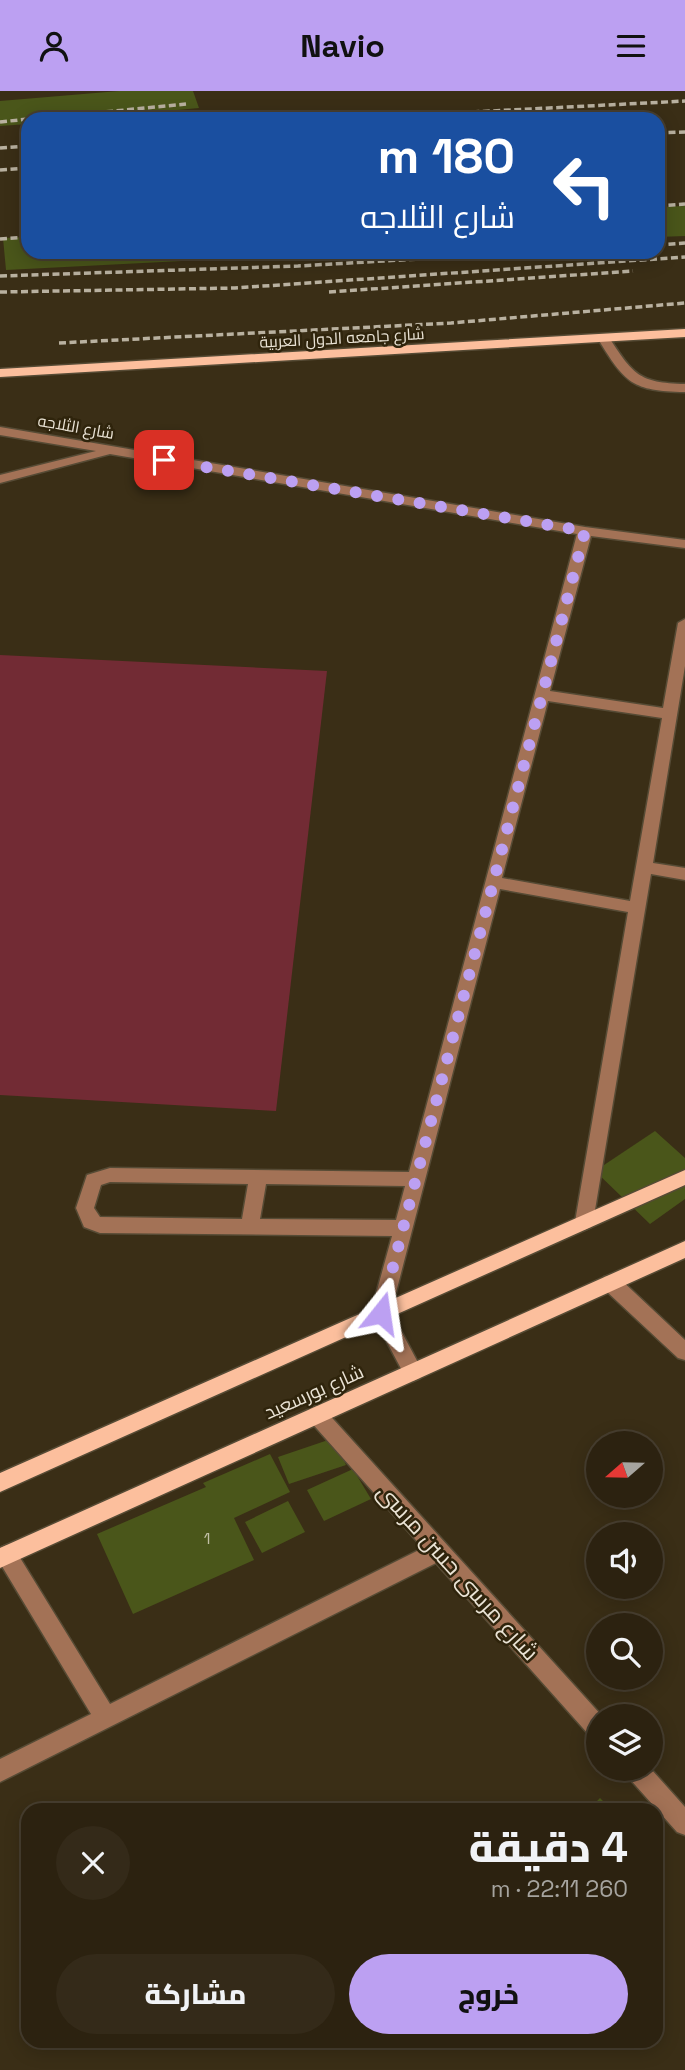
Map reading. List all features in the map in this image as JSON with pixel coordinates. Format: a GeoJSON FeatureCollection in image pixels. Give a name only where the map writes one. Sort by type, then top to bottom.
{"type":"FeatureCollection","features":[{"type":"Feature","properties":{"kind":"main road","name":"شارع جامعه الدول العربية"},"geometry":{"type":"LineString","coordinates":[[0,373],[685,333]]}},
{"type":"Feature","properties":{"kind":"main road"},"geometry":{"type":"LineString","coordinates":[[0,1483],[685,1177]]}},
{"type":"Feature","properties":{"kind":"main road","name":"شارع بورسعيد"},"geometry":{"type":"LineString","coordinates":[[3,1556],[685,1249]]}},
{"type":"Feature","properties":{"kind":"street"},"geometry":{"type":"LineString","coordinates":[[604,339],[626,375],[638,383],[655,388],[685,387]]}},
{"type":"Feature","properties":{"kind":"street","name":"شارع الثلاجه"},"geometry":{"type":"LineString","coordinates":[[0,431],[585,531],[685,544]]}},
{"type":"Feature","properties":{"kind":"street"},"geometry":{"type":"LineString","coordinates":[[0,479],[111,451]]}},
{"type":"Feature","properties":{"kind":"street"},"geometry":{"type":"LineString","coordinates":[[413,1372],[381,1313],[585,531]]}},
{"type":"Feature","properties":{"kind":"street"},"geometry":{"type":"LineString","coordinates":[[584,1222],[685,623]]}},
{"type":"Feature","properties":{"kind":"street"},"geometry":{"type":"LineString","coordinates":[[543,695],[670,714]]}},
{"type":"Feature","properties":{"kind":"street"},"geometry":{"type":"LineString","coordinates":[[644,867],[685,874]]}},
{"type":"Feature","properties":{"kind":"street"},"geometry":{"type":"LineString","coordinates":[[495,882],[637,908]]}},
{"type":"Feature","properties":{"kind":"street"},"geometry":{"type":"LineString","coordinates":[[403,1228],[100,1225],[91,1222],[85,1208],[93,1180],[99,1177],[416,1179]]}},
{"type":"Feature","properties":{"kind":"street"},"geometry":{"type":"LineString","coordinates":[[250,1226],[258,1177]]}},
{"type":"Feature","properties":{"kind":"street"},"geometry":{"type":"LineString","coordinates":[[611,1283],[685,1352]]}},
{"type":"Feature","properties":{"kind":"street","name":"شارع مرسى حسن مرسى"},"geometry":{"type":"LineString","coordinates":[[317,1415],[586,1715]]}},
{"type":"Feature","properties":{"kind":"street"},"geometry":{"type":"LineString","coordinates":[[0,1771],[439,1552]]}},
{"type":"Feature","properties":{"kind":"street"},"geometry":{"type":"LineString","coordinates":[[3,1556],[106,1718]]}},
{"type":"Feature","properties":{"kind":"street"},"geometry":{"type":"LineString","coordinates":[[647,1781],[685,1824]]}},
{"type":"Feature","properties":{"kind":"shaded area"},"geometry":{"type":"Polygon","coordinates":[[[0,655],[327,671],[276,1111],[0,1095],[0,655]]]}},
{"type":"Feature","properties":{"kind":"building"},"geometry":{"type":"Polygon","coordinates":[[[119,91],[193,91],[199,108],[156,112],[21,112],[21,124],[0,126],[0,101],[119,91]]]}},
{"type":"Feature","properties":{"kind":"building"},"geometry":{"type":"Polygon","coordinates":[[[685,206],[685,236],[665,237],[665,207],[685,206]]]}},
{"type":"Feature","properties":{"kind":"building"},"geometry":{"type":"Polygon","coordinates":[[[21,237],[21,259],[222,259],[6,270],[3,238],[21,237]]]}},
{"type":"Feature","properties":{"kind":"building"},"geometry":{"type":"Polygon","coordinates":[[[655,1131],[685,1158],[685,1199],[650,1224],[595,1171],[655,1131]]]}},
{"type":"Feature","properties":{"kind":"building"},"geometry":{"type":"Polygon","coordinates":[[[334,1438],[346,1465],[289,1484],[278,1457],[334,1438]]]}},
{"type":"Feature","properties":{"kind":"building"},"geometry":{"type":"Polygon","coordinates":[[[270,1454],[290,1492],[234,1518],[254,1560],[133,1614],[97,1534],[206,1487],[203,1483],[270,1454]]]}},
{"type":"Feature","properties":{"kind":"building"},"geometry":{"type":"Polygon","coordinates":[[[353,1469],[371,1499],[324,1521],[307,1490],[353,1469]]]}},
{"type":"Feature","properties":{"kind":"building"},"geometry":{"type":"Polygon","coordinates":[[[288,1501],[305,1532],[262,1553],[245,1522],[288,1501]]]}},
{"type":"Feature","properties":{"kind":"railway"},"geometry":{"type":"LineString","coordinates":[[472,112],[685,101]]}},
{"type":"Feature","properties":{"kind":"railway"},"geometry":{"type":"LineString","coordinates":[[104,112],[186,104]]}},
{"type":"Feature","properties":{"kind":"railway"},"geometry":{"type":"LineString","coordinates":[[0,122],[21,120]]}},
{"type":"Feature","properties":{"kind":"railway"},"geometry":{"type":"LineString","coordinates":[[665,133],[685,132]]}},
{"type":"Feature","properties":{"kind":"railway"},"geometry":{"type":"LineString","coordinates":[[0,148],[21,146]]}},
{"type":"Feature","properties":{"kind":"railway"},"geometry":{"type":"LineString","coordinates":[[0,170],[21,168]]}},
{"type":"Feature","properties":{"kind":"railway"},"geometry":{"type":"LineString","coordinates":[[665,205],[685,204]]}},
{"type":"Feature","properties":{"kind":"railway"},"geometry":{"type":"LineString","coordinates":[[0,239],[21,238]]}},
{"type":"Feature","properties":{"kind":"railway"},"geometry":{"type":"LineString","coordinates":[[665,244],[685,243]]}},
{"type":"Feature","properties":{"kind":"railway"},"geometry":{"type":"LineString","coordinates":[[665,258],[685,257]]}},
{"type":"Feature","properties":{"kind":"railway"},"geometry":{"type":"LineString","coordinates":[[0,276],[298,266],[418,259]]}},
{"type":"Feature","properties":{"kind":"railway"},"geometry":{"type":"LineString","coordinates":[[0,292],[235,288],[656,259]]}},
{"type":"Feature","properties":{"kind":"railway"},"geometry":{"type":"LineString","coordinates":[[329,292],[633,271]]}},
{"type":"Feature","properties":{"kind":"railway"},"geometry":{"type":"LineString","coordinates":[[59,343],[451,323],[685,303]]}},
{"type":"Feature","properties":{"kind":"route"},"geometry":{"type":"LineString","coordinates":[[164,460],[585,531],[381,1313]]}}]}
